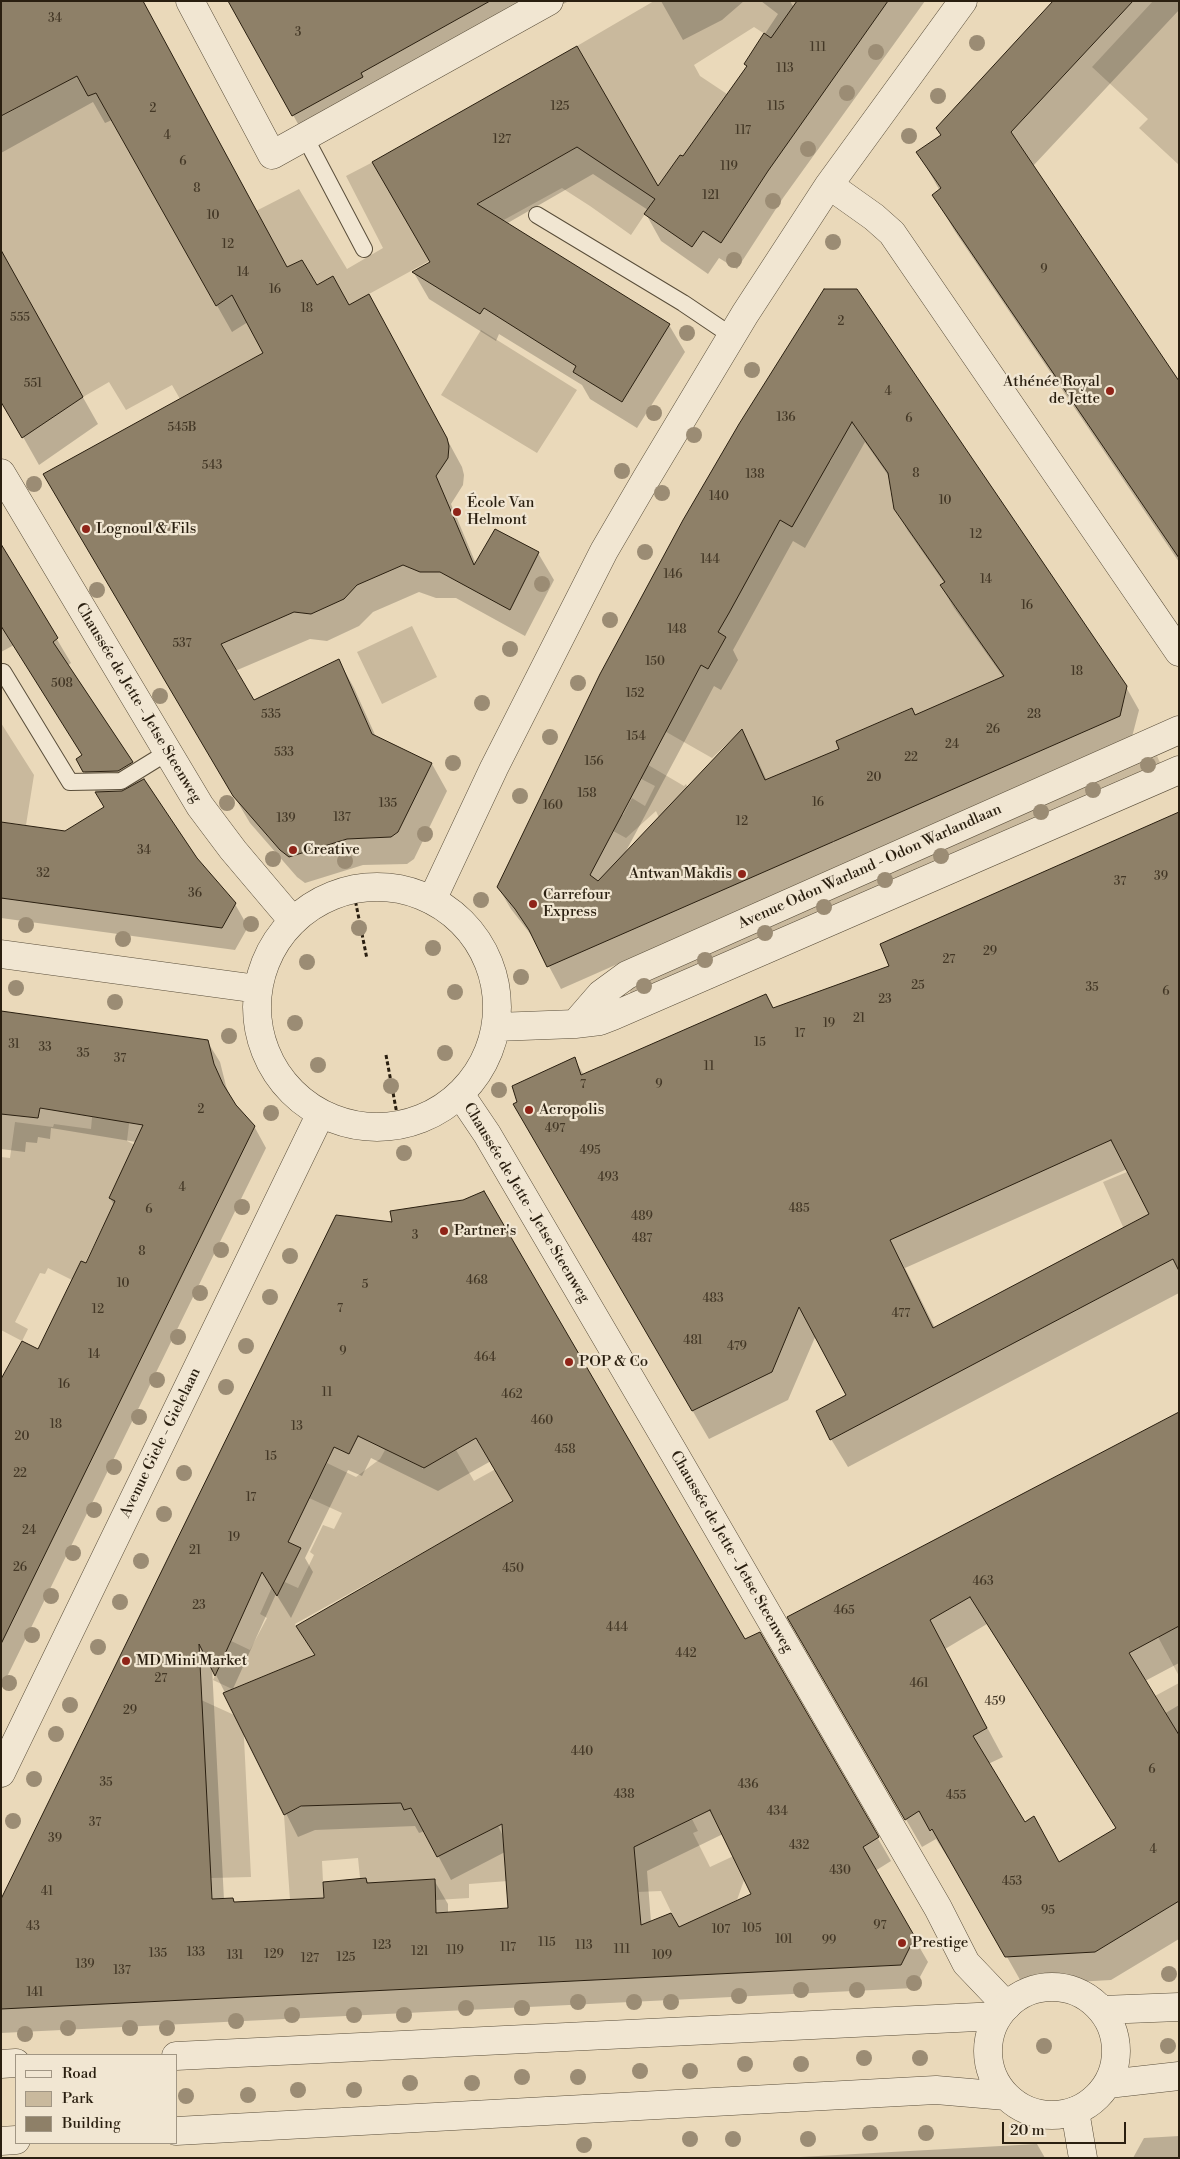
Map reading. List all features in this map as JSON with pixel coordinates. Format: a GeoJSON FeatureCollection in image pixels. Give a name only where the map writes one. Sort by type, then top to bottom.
{"type":"FeatureCollection","features":[{"type":"Feature","properties":{"kind":"street"},"geometry":{"type":"LineString","coordinates":[[190,1],[272,154],[549,1]]}},
{"type":"Feature","properties":{"kind":"street"},"geometry":{"type":"LineString","coordinates":[[432,900],[494,768],[604,551],[732,336],[829,185],[963,1]]}},
{"type":"Feature","properties":{"kind":"street"},"geometry":{"type":"LineString","coordinates":[[829,185],[874,217],[892,233],[1179,652]]}},
{"type":"Feature","properties":{"kind":"street","name":"Chaussée de Jette - Jetse Steenweg"},"geometry":{"type":"LineString","coordinates":[[1,473],[200,806],[233,850],[293,921]]}},
{"type":"Feature","properties":{"kind":"street","name":"Avenue Odon Warland - Odon Warlandlaan"},"geometry":{"type":"LineString","coordinates":[[575,1024],[600,994],[627,975],[1179,730]]}},
{"type":"Feature","properties":{"kind":"street"},"geometry":{"type":"LineString","coordinates":[[496,1028],[575,1024],[613,1016],[1179,770]]}},
{"type":"Feature","properties":{"kind":"street"},"geometry":{"type":"LineString","coordinates":[[380,886],[407,890],[432,900],[448,909],[463,922],[485,953],[492,971],[496,989],[496,1028],[484,1064],[460,1094],[442,1108],[422,1119],[399,1125],[380,1127],[359,1126],[321,1113],[305,1103],[290,1090],[268,1056],[260,1036],[257,1015],[258,989],[269,955],[279,937],[293,921],[311,906],[331,896],[353,889],[380,886]]}},
{"type":"Feature","properties":{"kind":"street"},"geometry":{"type":"LineString","coordinates":[[1,954],[258,989]]}},
{"type":"Feature","properties":{"kind":"street","name":"Chaussée de Jette - Jetse Steenweg"},"geometry":{"type":"LineString","coordinates":[[460,1094],[487,1134],[849,1754],[938,1908],[966,1963],[1003,2011]]}},
{"type":"Feature","properties":{"kind":"street","name":"Avenue Giele - Gielelaan"},"geometry":{"type":"LineString","coordinates":[[1,1774],[321,1113]]}},
{"type":"Feature","properties":{"kind":"street"},"geometry":{"type":"LineString","coordinates":[[1045,1988],[1066,1988],[1086,1996],[1102,2010],[1114,2033],[1117,2060],[1108,2084],[1093,2101],[1075,2111],[1057,2116],[1038,2114],[1021,2107],[1006,2096],[994,2078],[988,2057],[990,2036],[1003,2011],[1025,1993],[1045,1988]]}},
{"type":"Feature","properties":{"kind":"street"},"geometry":{"type":"LineString","coordinates":[[1102,2010],[1179,2007]]}},
{"type":"Feature","properties":{"kind":"street"},"geometry":{"type":"LineString","coordinates":[[178,2056],[1003,2011]]}},
{"type":"Feature","properties":{"kind":"street"},"geometry":{"type":"LineString","coordinates":[[1,2064],[15,2063]]}},
{"type":"Feature","properties":{"kind":"street"},"geometry":{"type":"LineString","coordinates":[[1108,2084],[1179,2076]]}},
{"type":"Feature","properties":{"kind":"street"},"geometry":{"type":"LineString","coordinates":[[178,2131],[936,2090],[1006,2096]]}},
{"type":"Feature","properties":{"kind":"street"},"geometry":{"type":"LineString","coordinates":[[1075,2111],[1083,2158]]}},
{"type":"Feature","properties":{"kind":"street"},"geometry":{"type":"LineString","coordinates":[[1,2141],[15,2140]]}},
{"type":"Feature","properties":{"kind":"lane"},"geometry":{"type":"LineString","coordinates":[[305,136],[364,249]]}},
{"type":"Feature","properties":{"kind":"lane"},"geometry":{"type":"LineString","coordinates":[[537,215],[683,303],[732,336]]}},
{"type":"Feature","properties":{"kind":"lane"},"geometry":{"type":"LineString","coordinates":[[3,672],[70,782],[121,780],[168,752]]}},
{"type":"Feature","properties":{"kind":"path"},"geometry":{"type":"LineString","coordinates":[[353,889],[367,959]]}},
{"type":"Feature","properties":{"kind":"path"},"geometry":{"type":"LineString","coordinates":[[386,1055],[399,1125]]}},
{"type":"Feature","properties":{"kind":"green space"},"geometry":{"type":"Polygon","coordinates":[[[654,1],[797,1],[782,45],[754,27],[694,65],[700,76],[727,94],[691,162],[680,155],[652,196],[655,199],[631,235],[562,188],[349,305],[333,276],[317,285],[302,260],[287,267],[256,211],[299,189],[347,269],[383,248],[346,176],[373,162],[417,239],[621,122],[577,46],[654,1]]]}},
{"type":"Feature","properties":{"kind":"green space"},"geometry":{"type":"Polygon","coordinates":[[[1153,1],[1179,1],[1179,165],[1139,128],[1148,119],[1092,67],[1153,1]]]}},
{"type":"Feature","properties":{"kind":"green space"},"geometry":{"type":"Polygon","coordinates":[[[77,75],[88,96],[96,93],[216,306],[232,295],[281,343],[180,399],[172,385],[126,410],[109,382],[83,397],[1,251],[1,117],[77,75]]]}},
{"type":"Feature","properties":{"kind":"green space"},"geometry":{"type":"Polygon","coordinates":[[[481,330],[577,390],[537,453],[441,395],[481,330]]]}},
{"type":"Feature","properties":{"kind":"green space"},"geometry":{"type":"Polygon","coordinates":[[[846,391],[858,427],[896,485],[890,489],[894,509],[920,547],[955,575],[940,586],[966,622],[984,608],[1043,681],[995,680],[915,716],[911,708],[836,741],[839,749],[764,781],[742,730],[712,758],[661,729],[683,699],[701,665],[708,669],[726,637],[700,621],[745,554],[822,458],[830,462],[840,443],[846,391]]]}},
{"type":"Feature","properties":{"kind":"green space"},"geometry":{"type":"Polygon","coordinates":[[[412,626],[437,677],[382,704],[357,652],[412,626]]]}},
{"type":"Feature","properties":{"kind":"green space"},"geometry":{"type":"Polygon","coordinates":[[[1,723],[34,775],[26,825],[1,822],[1,723]]]}},
{"type":"Feature","properties":{"kind":"green space"},"geometry":{"type":"Polygon","coordinates":[[[626,752],[684,786],[686,784],[697,810],[672,848],[656,811],[626,838],[604,826],[614,810],[623,815],[632,798],[645,806],[655,786],[618,767],[626,752]]]}},
{"type":"Feature","properties":{"kind":"green space"},"geometry":{"type":"Polygon","coordinates":[[[1157,756],[1161,765],[632,995],[630,993],[631,987],[1157,756]]]}},
{"type":"Feature","properties":{"kind":"green space"},"geometry":{"type":"Polygon","coordinates":[[[132,1099],[127,1141],[155,1155],[139,1189],[118,1179],[109,1197],[119,1202],[103,1226],[85,1263],[81,1262],[72,1280],[48,1268],[45,1274],[40,1273],[15,1322],[28,1329],[22,1341],[1,1330],[1,1157],[10,1158],[15,1122],[53,1127],[54,1124],[91,1129],[92,1117],[113,1120],[132,1099]]]}},
{"type":"Feature","properties":{"kind":"green space"},"geometry":{"type":"Polygon","coordinates":[[[1127,1172],[1150,1216],[1124,1229],[1103,1182],[1127,1172]]]}},
{"type":"Feature","properties":{"kind":"green space"},"geometry":{"type":"Polygon","coordinates":[[[377,1445],[422,1467],[422,1469],[456,1450],[474,1481],[503,1465],[522,1497],[295,1624],[315,1655],[232,1689],[213,1680],[221,1663],[215,1660],[225,1638],[250,1650],[267,1618],[260,1614],[276,1578],[298,1588],[314,1555],[310,1552],[323,1525],[334,1529],[342,1513],[309,1498],[327,1463],[356,1477],[380,1459],[385,1450],[377,1445]]]}},
{"type":"Feature","properties":{"kind":"green space"},"geometry":{"type":"Polygon","coordinates":[[[1179,1626],[1179,1676],[1158,1637],[1179,1626]]]}},
{"type":"Feature","properties":{"kind":"green space"},"geometry":{"type":"Polygon","coordinates":[[[1179,1683],[1179,1735],[1155,1696],[1179,1683]]]}},
{"type":"Feature","properties":{"kind":"green space"},"geometry":{"type":"Polygon","coordinates":[[[199,1699],[243,1719],[251,1877],[211,1878],[199,1699]]]}},
{"type":"Feature","properties":{"kind":"green space"},"geometry":{"type":"Polygon","coordinates":[[[396,1793],[404,1810],[411,1808],[436,1855],[498,1826],[523,1877],[692,1819],[698,1831],[693,1833],[710,1867],[740,1853],[748,1869],[737,1900],[679,1928],[661,1891],[614,1893],[508,1881],[469,1884],[469,1898],[436,1900],[434,1879],[397,1881],[367,1888],[366,1878],[360,1878],[358,1858],[322,1861],[325,1925],[290,1900],[284,1815],[319,1798],[319,1806],[355,1804],[396,1793]]]}},
{"type":"Feature","properties":{"kind":"building"},"geometry":{"type":"Polygon","coordinates":[[[1,1],[143,1],[287,267],[302,260],[317,285],[333,276],[349,305],[369,294],[447,438],[449,446],[448,458],[436,476],[474,565],[495,529],[539,552],[510,610],[440,572],[420,572],[403,565],[357,585],[344,599],[311,614],[294,612],[221,644],[254,700],[339,659],[372,734],[432,763],[398,832],[391,837],[347,839],[289,857],[280,850],[233,796],[43,474],[263,353],[232,295],[216,306],[96,93],[88,96],[77,76],[1,116],[1,1]]]}},
{"type":"Feature","properties":{"kind":"building"},"geometry":{"type":"Polygon","coordinates":[[[228,1],[490,1],[361,73],[363,77],[292,116],[228,1]]]}},
{"type":"Feature","properties":{"kind":"building"},"geometry":{"type":"Polygon","coordinates":[[[797,1],[888,1],[768,171],[721,243],[703,231],[692,247],[644,214],[655,199],[577,147],[477,204],[670,324],[622,402],[573,372],[576,366],[484,308],[480,314],[412,272],[430,262],[372,162],[577,46],[658,186],[680,155],[683,156],[747,66],[744,64],[764,33],[771,38],[797,1]]]}},
{"type":"Feature","properties":{"kind":"building"},"geometry":{"type":"Polygon","coordinates":[[[1053,1],[1133,1],[1011,132],[1179,381],[1179,558],[932,195],[941,188],[916,152],[941,135],[936,128],[1053,1]]]}},
{"type":"Feature","properties":{"kind":"building"},"geometry":{"type":"Polygon","coordinates":[[[1,250],[83,397],[22,438],[1,402],[1,250]]]}},
{"type":"Feature","properties":{"kind":"building"},"geometry":{"type":"Polygon","coordinates":[[[824,289],[857,289],[1127,686],[1120,716],[547,967],[529,930],[497,887],[600,674],[683,520],[739,424],[824,289]],[[852,422],[792,527],[780,520],[718,632],[726,637],[708,669],[701,665],[590,875],[598,881],[742,729],[765,780],[839,749],[836,741],[912,708],[915,715],[1004,676],[940,585],[945,582],[894,509],[888,473],[852,422]]]}},
{"type":"Feature","properties":{"kind":"building"},"geometry":{"type":"Polygon","coordinates":[[[1,544],[58,638],[53,642],[133,762],[118,771],[83,772],[76,759],[82,755],[1,626],[1,544]]]}},
{"type":"Feature","properties":{"kind":"building"},"geometry":{"type":"Polygon","coordinates":[[[144,779],[197,858],[236,903],[222,928],[1,898],[1,822],[65,831],[104,807],[95,792],[122,791],[144,779]]]}},
{"type":"Feature","properties":{"kind":"building"},"geometry":{"type":"Polygon","coordinates":[[[1179,812],[1179,1271],[1173,1259],[830,1440],[816,1411],[846,1395],[799,1307],[772,1372],[692,1411],[513,1104],[517,1102],[512,1086],[575,1057],[581,1075],[766,994],[773,1008],[889,966],[880,944],[1179,812]],[[1111,1140],[890,1240],[933,1328],[1149,1214],[1111,1140]]]}},
{"type":"Feature","properties":{"kind":"building"},"geometry":{"type":"Polygon","coordinates":[[[1,1011],[208,1040],[214,1064],[223,1084],[236,1105],[255,1126],[1,1644],[1,1379],[22,1341],[38,1349],[81,1261],[86,1263],[115,1201],[109,1198],[143,1125],[40,1108],[38,1118],[1,1114],[1,1011]]]}},
{"type":"Feature","properties":{"kind":"building"},"geometry":{"type":"Polygon","coordinates":[[[484,1191],[745,1639],[760,1632],[879,1837],[863,1847],[915,1937],[901,1965],[1,2009],[1,1899],[336,1215],[392,1222],[390,1211],[463,1200],[484,1191]],[[358,1436],[349,1454],[334,1447],[288,1542],[301,1548],[277,1596],[262,1572],[215,1676],[199,1644],[212,1899],[233,1898],[234,1902],[324,1898],[323,1882],[366,1878],[367,1883],[435,1879],[436,1913],[508,1908],[502,1824],[437,1857],[411,1808],[404,1810],[401,1803],[301,1806],[284,1815],[223,1693],[315,1655],[296,1626],[513,1501],[476,1438],[424,1468],[358,1436]],[[710,1810],[634,1847],[641,1925],[671,1913],[679,1927],[751,1894],[710,1810]]]}},
{"type":"Feature","properties":{"kind":"building"},"geometry":{"type":"Polygon","coordinates":[[[1179,1412],[1179,1626],[1129,1653],[1179,1735],[1179,1901],[1095,1952],[1005,1957],[932,1829],[930,1831],[919,1811],[905,1820],[787,1617],[1179,1412]],[[970,1597],[930,1620],[987,1728],[973,1736],[1025,1822],[1034,1816],[1059,1862],[1116,1828],[970,1597]]]}},
{"type":"Feature","properties":{"kind":"place","name":"Athénée Royal de Jette"},"geometry":{"type":"Point","coordinates":[1110,391]}},
{"type":"Feature","properties":{"kind":"place","name":"École Van Helmont"},"geometry":{"type":"Point","coordinates":[457,512]}},
{"type":"Feature","properties":{"kind":"place","name":"Lognoul & Fils"},"geometry":{"type":"Point","coordinates":[86,529]}},
{"type":"Feature","properties":{"kind":"place","name":"Creative"},"geometry":{"type":"Point","coordinates":[293,850]}},
{"type":"Feature","properties":{"kind":"place","name":"Antwan Makdis"},"geometry":{"type":"Point","coordinates":[742,874]}},
{"type":"Feature","properties":{"kind":"place","name":"Carrefour Express"},"geometry":{"type":"Point","coordinates":[533,904]}},
{"type":"Feature","properties":{"kind":"place","name":"Acropolis"},"geometry":{"type":"Point","coordinates":[529,1110]}},
{"type":"Feature","properties":{"kind":"place","name":"Partner's"},"geometry":{"type":"Point","coordinates":[444,1231]}},
{"type":"Feature","properties":{"kind":"place","name":"POP & Co"},"geometry":{"type":"Point","coordinates":[569,1362]}},
{"type":"Feature","properties":{"kind":"place","name":"MD Mini Market"},"geometry":{"type":"Point","coordinates":[126,1661]}},
{"type":"Feature","properties":{"kind":"place","name":"Prestige"},"geometry":{"type":"Point","coordinates":[902,1943]}}]}
